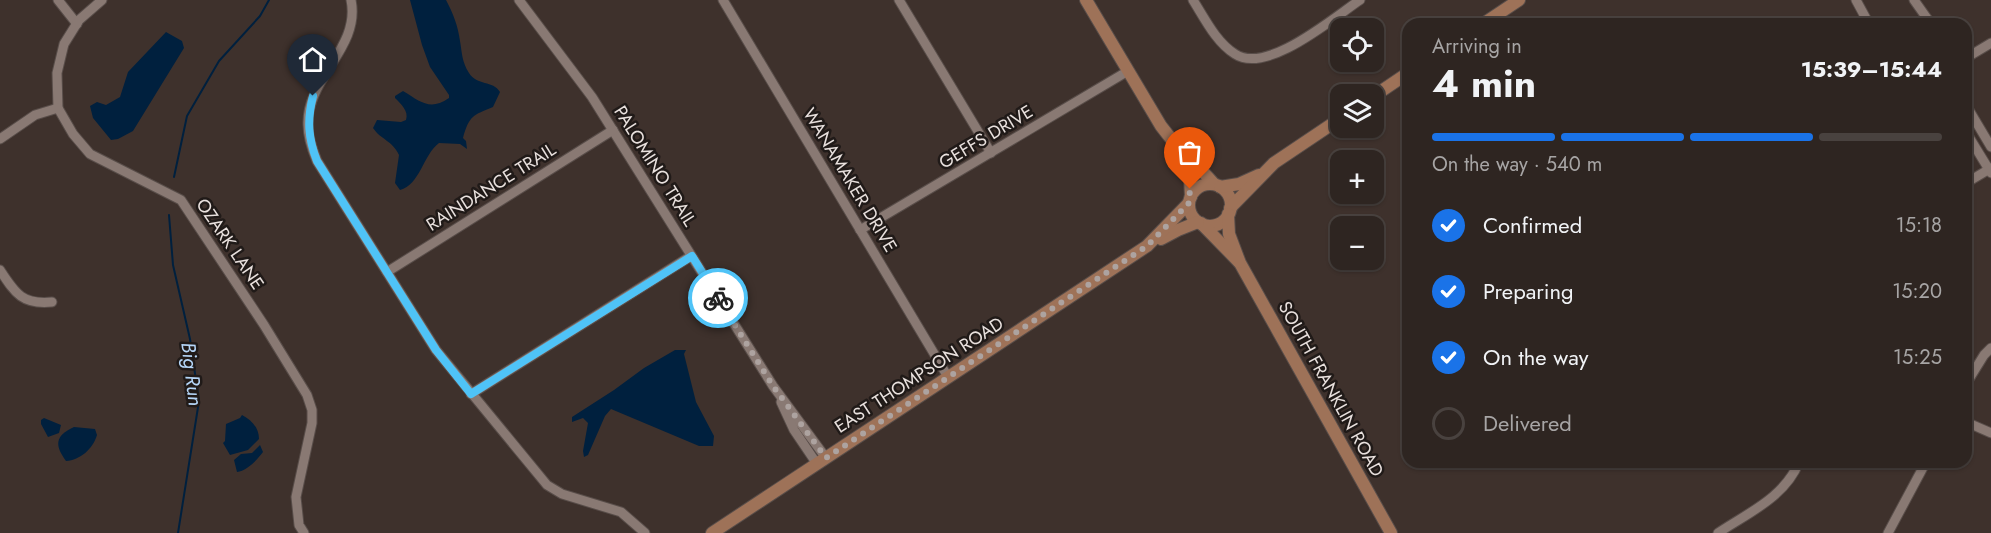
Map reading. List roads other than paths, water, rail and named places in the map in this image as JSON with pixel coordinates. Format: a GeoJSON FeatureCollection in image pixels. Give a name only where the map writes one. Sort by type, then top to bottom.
{"type":"FeatureCollection","features":[{"type":"Feature","properties":{"kind":"main road"},"geometry":{"type":"LineString","coordinates":[[1086,0],[1161,126],[1183,154],[1228,196],[1229,211]]}},
{"type":"Feature","properties":{"kind":"main road"},"geometry":{"type":"LineString","coordinates":[[1492,18],[1519,0]]}},
{"type":"Feature","properties":{"kind":"main road"},"geometry":{"type":"LineString","coordinates":[[1384,89],[1402,77]]}},
{"type":"Feature","properties":{"kind":"main road"},"geometry":{"type":"LineString","coordinates":[[1183,154],[1190,179],[1190,212],[1199,223],[1216,224],[1222,221],[1263,173],[1292,150],[1330,125]]}},
{"type":"Feature","properties":{"kind":"main road"},"geometry":{"type":"LineString","coordinates":[[1190,200],[1194,191],[1202,186],[1239,184],[1263,173]]}},
{"type":"Feature","properties":{"kind":"main road","name":"EAST THOMPSON ROAD"},"geometry":{"type":"LineString","coordinates":[[1147,246],[1190,200]]}},
{"type":"Feature","properties":{"kind":"main road","name":"SOUTH FRANKLIN ROAD"},"geometry":{"type":"LineString","coordinates":[[1229,211],[1229,234],[1240,263],[1391,533]]}},
{"type":"Feature","properties":{"kind":"main road","name":"EAST THOMPSON ROAD"},"geometry":{"type":"LineString","coordinates":[[712,533],[1147,246],[1178,230],[1199,223]]}},
{"type":"Feature","properties":{"kind":"main road","name":"SOUTH FRANKLIN ROAD"},"geometry":{"type":"LineString","coordinates":[[1199,223],[1240,263]]}},
{"type":"Feature","properties":{"kind":"street"},"geometry":{"type":"LineString","coordinates":[[58,0],[77,24]]}},
{"type":"Feature","properties":{"kind":"street","name":"OZARK LANE"},"geometry":{"type":"LineString","coordinates":[[102,0],[77,24],[63,44],[57,73],[58,108],[73,134],[90,154],[181,200],[264,325],[307,395],[312,410],[312,423],[296,497],[299,525],[304,533]]}},
{"type":"Feature","properties":{"kind":"street"},"geometry":{"type":"LineString","coordinates":[[351,0],[353,21],[349,35],[313,96],[308,114],[310,143],[317,161],[436,350],[547,485],[562,494],[614,509],[627,516],[635,528],[645,533]]}},
{"type":"Feature","properties":{"kind":"street","name":"PALOMINO TRAIL"},"geometry":{"type":"LineString","coordinates":[[519,0],[582,82],[773,386],[794,430],[821,461]]}},
{"type":"Feature","properties":{"kind":"street","name":"WANAMAKER DRIVE"},"geometry":{"type":"LineString","coordinates":[[723,0],[948,377]]}},
{"type":"Feature","properties":{"kind":"street"},"geometry":{"type":"LineString","coordinates":[[899,0],[991,153]]}},
{"type":"Feature","properties":{"kind":"street"},"geometry":{"type":"LineString","coordinates":[[1193,0],[1220,41],[1243,58],[1258,60],[1288,48],[1360,0]]}},
{"type":"Feature","properties":{"kind":"street"},"geometry":{"type":"LineString","coordinates":[[1856,0],[1866,18]]}},
{"type":"Feature","properties":{"kind":"street"},"geometry":{"type":"LineString","coordinates":[[1914,0],[1927,18]]}},
{"type":"Feature","properties":{"kind":"street"},"geometry":{"type":"LineString","coordinates":[[1972,54],[1991,43]]}},
{"type":"Feature","properties":{"kind":"street","name":"GEFFS DRIVE"},"geometry":{"type":"LineString","coordinates":[[860,230],[1128,71]]}},
{"type":"Feature","properties":{"kind":"street"},"geometry":{"type":"LineString","coordinates":[[0,139],[35,115],[58,108]]}},
{"type":"Feature","properties":{"kind":"street"},"geometry":{"type":"LineString","coordinates":[[1972,115],[1991,147]]}},
{"type":"Feature","properties":{"kind":"street","name":"RAINDANCE TRAIL"},"geometry":{"type":"LineString","coordinates":[[387,272],[613,130]]}},
{"type":"Feature","properties":{"kind":"street"},"geometry":{"type":"LineString","coordinates":[[1972,142],[1990,170],[1972,180]]}},
{"type":"Feature","properties":{"kind":"street"},"geometry":{"type":"LineString","coordinates":[[471,394],[692,256]]}},
{"type":"Feature","properties":{"kind":"street"},"geometry":{"type":"LineString","coordinates":[[0,270],[19,296],[37,303],[52,302]]}},
{"type":"Feature","properties":{"kind":"street"},"geometry":{"type":"LineString","coordinates":[[1972,374],[1991,348]]}},
{"type":"Feature","properties":{"kind":"street"},"geometry":{"type":"LineString","coordinates":[[1972,425],[1991,433]]}},
{"type":"Feature","properties":{"kind":"street"},"geometry":{"type":"LineString","coordinates":[[1718,533],[1775,496],[1789,481],[1796,468]]}},
{"type":"Feature","properties":{"kind":"street"},"geometry":{"type":"LineString","coordinates":[[1888,533],[1923,468]]}},
{"type":"Feature","properties":{"kind":"water"},"geometry":{"type":"Polygon","coordinates":[[[410,0],[446,0],[457,25],[464,61],[469,73],[476,80],[497,88],[500,92],[493,107],[473,117],[467,125],[463,138],[467,149],[460,144],[439,143],[417,176],[407,187],[400,190],[395,183],[399,155],[393,146],[373,128],[377,120],[401,122],[406,120],[402,105],[395,98],[403,91],[426,104],[436,104],[449,98],[430,67],[410,0]]]}},
{"type":"Feature","properties":{"kind":"water"},"geometry":{"type":"Polygon","coordinates":[[[166,32],[182,41],[184,48],[133,131],[111,140],[93,118],[90,106],[97,102],[106,105],[120,97],[128,72],[166,32]]]}},
{"type":"Feature","properties":{"kind":"water"},"geometry":{"type":"Polygon","coordinates":[[[675,350],[686,350],[684,354],[696,402],[714,436],[713,446],[699,446],[611,409],[605,416],[588,455],[584,457],[588,423],[583,418],[572,422],[572,417],[644,368],[675,350]]]}},
{"type":"Feature","properties":{"kind":"water"},"geometry":{"type":"Polygon","coordinates":[[[242,415],[254,424],[259,439],[248,450],[230,455],[223,443],[226,424],[242,415]]]}},
{"type":"Feature","properties":{"kind":"water"},"geometry":{"type":"Polygon","coordinates":[[[44,418],[61,425],[59,433],[48,437],[41,424],[44,418]]]}},
{"type":"Feature","properties":{"kind":"water"},"geometry":{"type":"Polygon","coordinates":[[[74,427],[95,429],[97,435],[85,453],[66,461],[58,442],[67,430],[74,427]]]}},
{"type":"Feature","properties":{"kind":"water"},"geometry":{"type":"Polygon","coordinates":[[[260,445],[263,452],[258,458],[248,467],[237,472],[234,460],[241,454],[252,453],[260,445]]]}},
{"type":"Feature","properties":{"kind":"waterway","name":"Big Run"},"geometry":{"type":"LineString","coordinates":[[174,177],[187,116],[219,61],[260,16],[269,0]]}},
{"type":"Feature","properties":{"kind":"waterway","name":"Big Run"},"geometry":{"type":"LineString","coordinates":[[169,215],[173,265],[190,339],[199,401],[178,533]]}}]}
